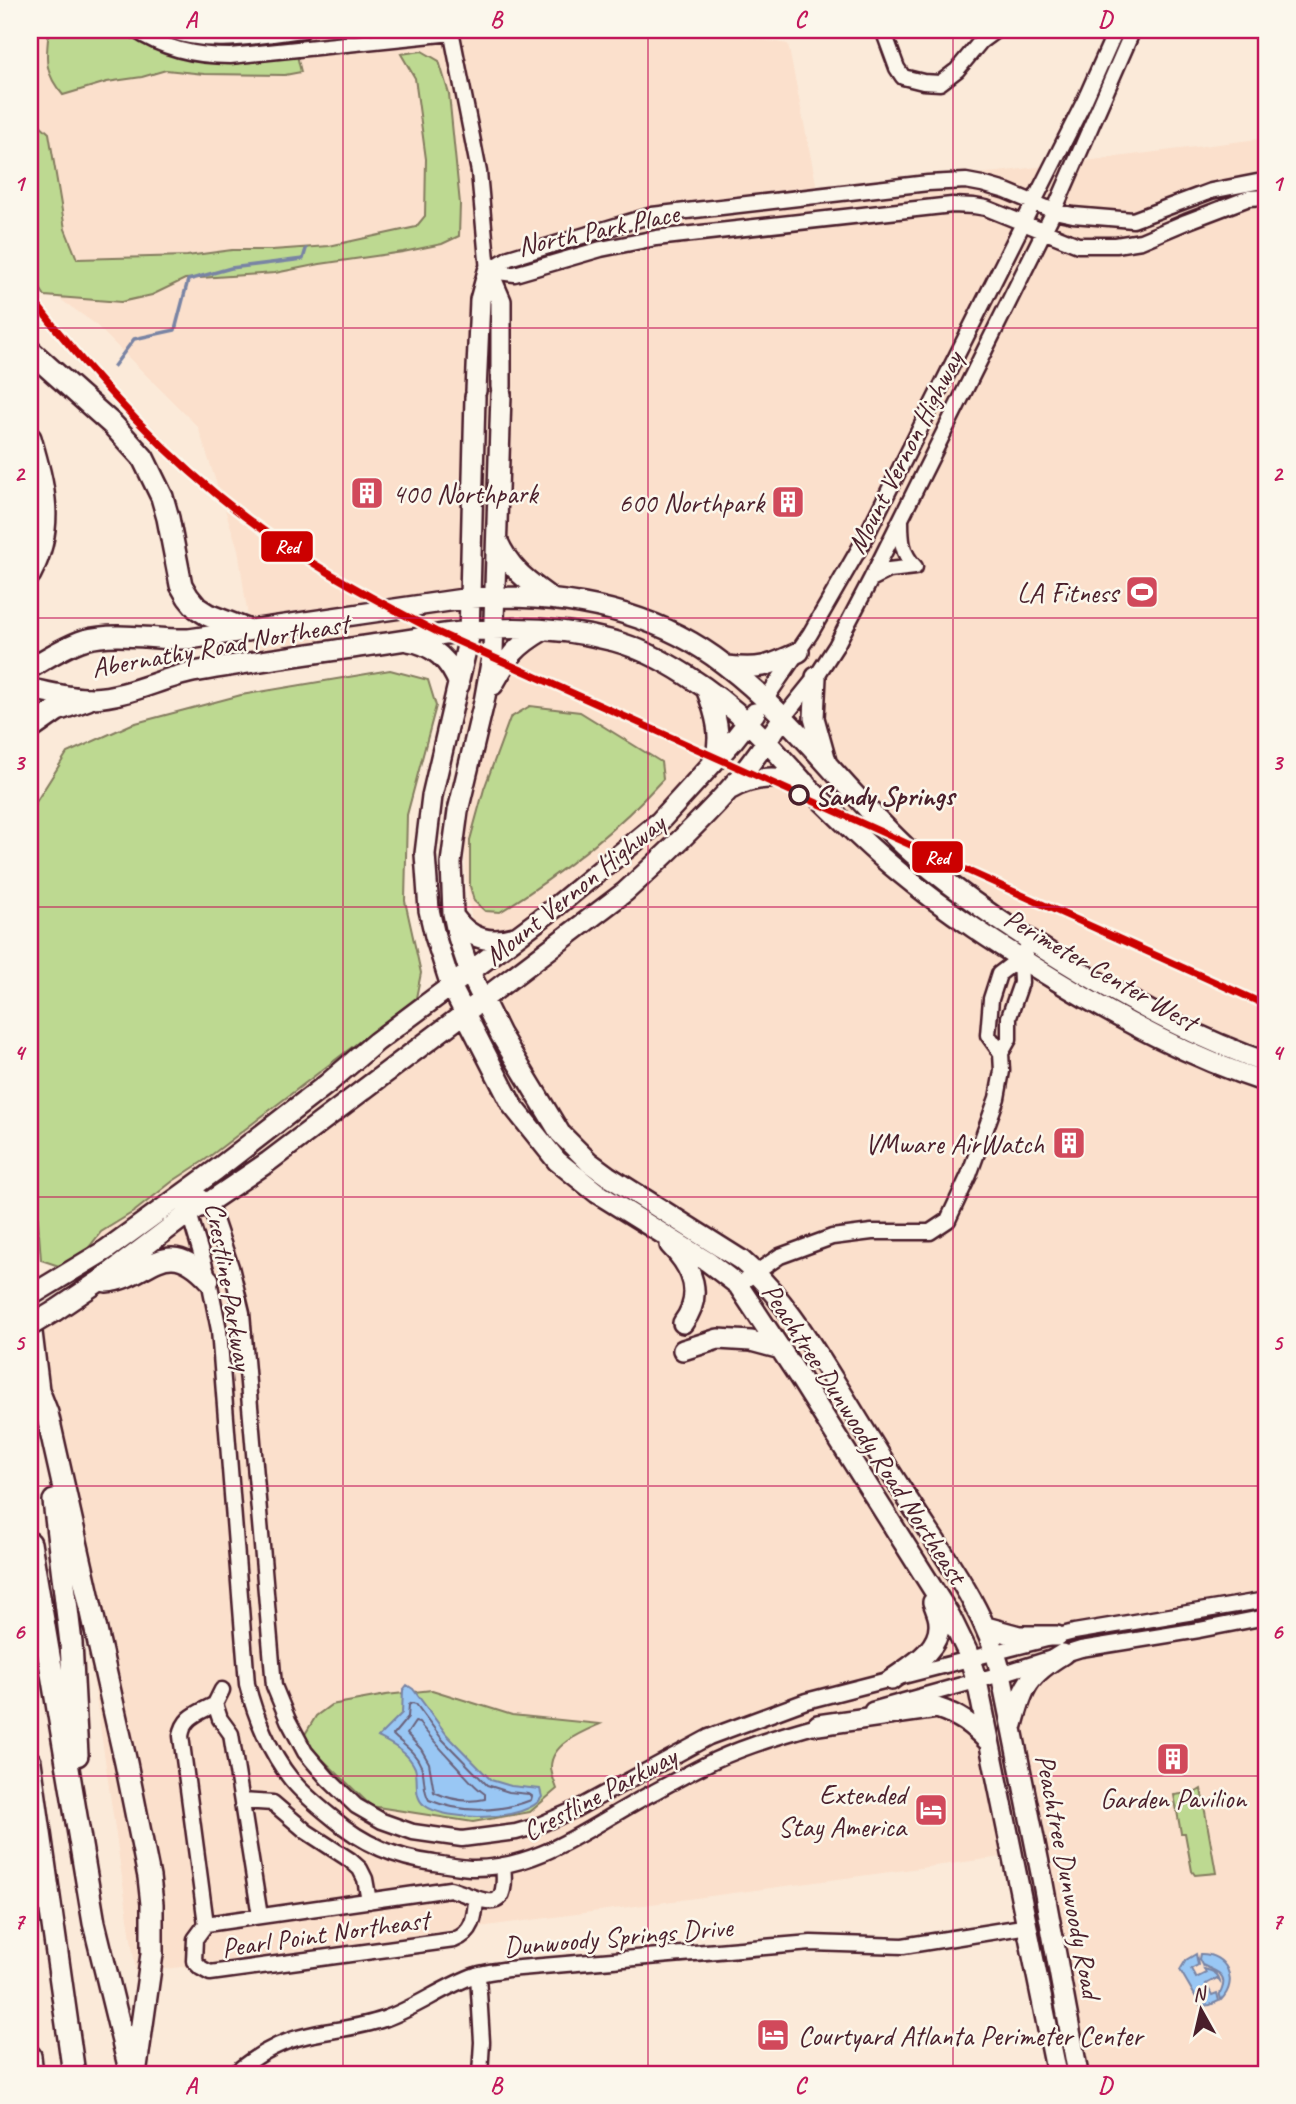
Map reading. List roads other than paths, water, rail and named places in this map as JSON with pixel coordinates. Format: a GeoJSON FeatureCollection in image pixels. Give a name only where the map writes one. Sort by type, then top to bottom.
{"type":"FeatureCollection","features":[{"type":"Feature","properties":{"kind":"highway"},"geometry":{"type":"LineString","coordinates":[[30,351],[113,425],[143,458],[162,497],[181,585],[193,603],[210,617],[247,630]]}},
{"type":"Feature","properties":{"kind":"highway"},"geometry":{"type":"LineString","coordinates":[[30,438],[43,481],[46,508],[44,536],[30,574]]}},
{"type":"Feature","properties":{"kind":"highway"},"geometry":{"type":"LineString","coordinates":[[30,729],[57,710],[88,699]]}},
{"type":"Feature","properties":{"kind":"highway"},"geometry":{"type":"LineString","coordinates":[[30,1325],[71,1643],[81,1819],[80,1844]]}},
{"type":"Feature","properties":{"kind":"highway"},"geometry":{"type":"LineString","coordinates":[[38,1390],[47,1413],[149,1877],[153,1931],[149,1978],[133,2074]]}},
{"type":"Feature","properties":{"kind":"highway"},"geometry":{"type":"LineString","coordinates":[[30,1543],[80,1844],[104,1969],[133,2074]]}},
{"type":"Feature","properties":{"kind":"highway"},"geometry":{"type":"LineString","coordinates":[[30,1762],[74,2074]]}},
{"type":"Feature","properties":{"kind":"highway"},"geometry":{"type":"LineString","coordinates":[[30,2056],[32,2074]]}},
{"type":"Feature","properties":{"kind":"main road","name":"Peachtree Dunwoody Road Northeast"},"geometry":{"type":"LineString","coordinates":[[488,271],[501,300],[495,629],[484,702],[451,863],[454,916],[470,973],[500,1034],[560,1133],[573,1148],[608,1176],[723,1247],[755,1272],[788,1310],[974,1603],[996,1653],[1012,1729]]}},
{"type":"Feature","properties":{"kind":"main road","name":"Peachtree Dunwoody Road Northeast"},"geometry":{"type":"LineString","coordinates":[[488,271],[480,300],[475,394],[469,631],[432,796],[425,854],[429,910],[451,986],[512,1104],[558,1161],[597,1193],[708,1262],[738,1285],[950,1616],[977,1681],[989,1742]]}},
{"type":"Feature","properties":{"kind":"main road"},"geometry":{"type":"LineString","coordinates":[[497,540],[514,569],[552,599]]}},
{"type":"Feature","properties":{"kind":"main road","name":"Abernathy Road Northeast"},"geometry":{"type":"LineString","coordinates":[[30,668],[68,646],[98,637],[189,639],[470,598],[552,599],[632,615],[678,636],[727,666],[783,718]]}},
{"type":"Feature","properties":{"kind":"main road","name":"Abernathy Road Northeast"},"geometry":{"type":"LineString","coordinates":[[30,689],[88,699],[110,697],[182,674],[218,668],[469,631],[542,631],[585,635],[628,646],[658,659],[707,690],[748,722],[766,741]]}},
{"type":"Feature","properties":{"kind":"main road"},"geometry":{"type":"LineString","coordinates":[[484,702],[511,653],[542,631]]}},
{"type":"Feature","properties":{"kind":"main road"},"geometry":{"type":"LineString","coordinates":[[407,641],[422,645],[446,660],[459,685]]}},
{"type":"Feature","properties":{"kind":"main road"},"geometry":{"type":"LineString","coordinates":[[727,666],[760,668],[799,652]]}},
{"type":"Feature","properties":{"kind":"main road"},"geometry":{"type":"LineString","coordinates":[[816,677],[814,718],[827,765]]}},
{"type":"Feature","properties":{"kind":"main road"},"geometry":{"type":"LineString","coordinates":[[707,690],[718,725],[719,741],[714,762]]}},
{"type":"Feature","properties":{"kind":"main road","name":"Mount Vernon Highway"},"geometry":{"type":"LineString","coordinates":[[30,1296],[106,1250],[190,1189],[327,1084],[376,1042],[519,936],[639,839],[660,821],[714,762],[765,700]]}},
{"type":"Feature","properties":{"kind":"main road","name":"Mount Vernon Highway"},"geometry":{"type":"LineString","coordinates":[[30,1325],[98,1282],[189,1213],[268,1163],[625,892],[671,850],[727,791],[754,760],[783,718]]}},
{"type":"Feature","properties":{"kind":"main road","name":"Perimeter Center West"},"geometry":{"type":"LineString","coordinates":[[783,718],[913,854],[1026,950],[1109,1012],[1224,1068],[1266,1082]]}},
{"type":"Feature","properties":{"kind":"main road","name":"Perimeter Center West"},"geometry":{"type":"LineString","coordinates":[[766,741],[838,817],[898,872],[945,907],[1176,1024],[1266,1062]]}},
{"type":"Feature","properties":{"kind":"main road"},"geometry":{"type":"LineString","coordinates":[[727,791],[741,783],[759,779],[779,777],[804,783]]}},
{"type":"Feature","properties":{"kind":"main road"},"geometry":{"type":"LineString","coordinates":[[454,916],[465,930],[478,938],[495,941],[519,936]]}},
{"type":"Feature","properties":{"kind":"main road"},"geometry":{"type":"LineString","coordinates":[[658,1231],[680,1255],[694,1283],[693,1301],[683,1324]]}},
{"type":"Feature","properties":{"kind":"main road"},"geometry":{"type":"LineString","coordinates":[[98,1282],[124,1278],[151,1263],[170,1259],[192,1264],[209,1280]]}},
{"type":"Feature","properties":{"kind":"main road"},"geometry":{"type":"LineString","coordinates":[[683,1350],[718,1339],[751,1341],[781,1349]]}},
{"type":"Feature","properties":{"kind":"main road"},"geometry":{"type":"LineString","coordinates":[[891,1679],[923,1658],[935,1641],[940,1624],[927,1580]]}},
{"type":"Feature","properties":{"kind":"main road"},"geometry":{"type":"LineString","coordinates":[[986,1627],[1060,1645],[1029,1680],[1020,1697],[1012,1729]]}},
{"type":"Feature","properties":{"kind":"main road"},"geometry":{"type":"LineString","coordinates":[[818,1725],[937,1708],[954,1713],[969,1722],[989,1742]]}},
{"type":"Feature","properties":{"kind":"main road","name":"Peachtree Dunwoody Road"},"geometry":{"type":"LineString","coordinates":[[1012,1729],[1078,2074]]}},
{"type":"Feature","properties":{"kind":"main road","name":"Peachtree Dunwoody Road"},"geometry":{"type":"LineString","coordinates":[[989,1742],[1057,2074]]}},
{"type":"Feature","properties":{"kind":"street"},"geometry":{"type":"LineString","coordinates":[[135,30],[149,39],[210,56],[451,31]]}},
{"type":"Feature","properties":{"kind":"street"},"geometry":{"type":"LineString","coordinates":[[169,30],[194,36],[229,39],[303,30]]}},
{"type":"Feature","properties":{"kind":"street"},"geometry":{"type":"LineString","coordinates":[[883,30],[897,68],[904,77],[940,83],[957,70],[981,41],[996,30]]}},
{"type":"Feature","properties":{"kind":"street","name":"Mount Vernon Highway"},"geometry":{"type":"LineString","coordinates":[[765,700],[799,652],[863,542],[1084,102],[1116,30]]}},
{"type":"Feature","properties":{"kind":"street","name":"Mount Vernon Highway"},"geometry":{"type":"LineString","coordinates":[[783,718],[816,677],[871,579],[1044,232],[1133,30]]}},
{"type":"Feature","properties":{"kind":"street","name":"Peachtree Dunwoody Road Northeast"},"geometry":{"type":"LineString","coordinates":[[451,31],[479,172],[488,271]]}},
{"type":"Feature","properties":{"kind":"street","name":"North Park Place"},"geometry":{"type":"LineString","coordinates":[[488,271],[513,257],[652,215],[901,186],[967,181],[1006,191],[1054,211],[1133,220],[1210,191],[1257,181],[1266,182]]}},
{"type":"Feature","properties":{"kind":"street"},"geometry":{"type":"LineString","coordinates":[[901,186],[902,210]]}},
{"type":"Feature","properties":{"kind":"street","name":"North Park Place"},"geometry":{"type":"LineString","coordinates":[[488,271],[514,274],[601,249],[656,238],[952,205],[974,206],[1023,222],[1078,245],[1116,245],[1141,241],[1250,198],[1266,197]]}},
{"type":"Feature","properties":{"kind":"street"},"geometry":{"type":"LineString","coordinates":[[871,579],[897,568],[915,567],[903,549],[901,519]]}},
{"type":"Feature","properties":{"kind":"street"},"geometry":{"type":"LineString","coordinates":[[1001,1053],[1009,1039],[1009,1017],[1021,983],[1026,950]]}},
{"type":"Feature","properties":{"kind":"street"},"geometry":{"type":"LineString","coordinates":[[738,1285],[780,1256],[832,1237],[930,1232],[948,1220],[969,1175],[998,1098],[1002,1070],[1001,1053],[988,1035],[991,999],[999,974],[1026,950]]}},
{"type":"Feature","properties":{"kind":"street","name":"Crestline Parkway"},"geometry":{"type":"LineString","coordinates":[[190,1189],[209,1202],[231,1267],[242,1314],[274,1686],[305,1752],[356,1806],[382,1821],[413,1832],[462,1839],[516,1832],[576,1809],[709,1737],[765,1715],[806,1701],[996,1653],[1060,1645]]}},
{"type":"Feature","properties":{"kind":"street","name":"Crestline Parkway"},"geometry":{"type":"LineString","coordinates":[[190,1189],[189,1213],[209,1280],[219,1330],[247,1684],[251,1702],[291,1779],[316,1805],[352,1835],[384,1852],[421,1861],[471,1868],[521,1862],[587,1831],[650,1793],[704,1766],[773,1738],[1001,1674],[1060,1645]]}},
{"type":"Feature","properties":{"kind":"street"},"geometry":{"type":"LineString","coordinates":[[232,1502],[257,1495]]}},
{"type":"Feature","properties":{"kind":"street"},"geometry":{"type":"LineString","coordinates":[[1060,1645],[1126,1623],[1266,1600]]}},
{"type":"Feature","properties":{"kind":"street"},"geometry":{"type":"LineString","coordinates":[[1170,1616],[1172,1634]]}},
{"type":"Feature","properties":{"kind":"street"},"geometry":{"type":"LineString","coordinates":[[1060,1645],[1098,1646],[1229,1625],[1266,1616]]}},
{"type":"Feature","properties":{"kind":"street"},"geometry":{"type":"LineString","coordinates":[[1229,1625],[1261,1626],[1266,1629]]}},
{"type":"Feature","properties":{"kind":"street"},"geometry":{"type":"LineString","coordinates":[[206,1924],[181,1736],[183,1725],[215,1704],[222,1690]]}},
{"type":"Feature","properties":{"kind":"street"},"geometry":{"type":"LineString","coordinates":[[215,1704],[220,1719],[232,1734],[260,1916]]}},
{"type":"Feature","properties":{"kind":"street"},"geometry":{"type":"LineString","coordinates":[[765,1715],[773,1738]]}},
{"type":"Feature","properties":{"kind":"street","name":"Pearl Point Northeast"},"geometry":{"type":"LineString","coordinates":[[243,1801],[273,1803],[307,1832],[350,1860],[360,1869],[365,1879],[369,1901]]}},
{"type":"Feature","properties":{"kind":"street"},"geometry":{"type":"LineString","coordinates":[[576,1809],[587,1831]]}},
{"type":"Feature","properties":{"kind":"street"},"geometry":{"type":"LineString","coordinates":[[476,1899],[484,1902],[501,1896],[505,1886],[503,1865]]}},
{"type":"Feature","properties":{"kind":"street","name":"Pearl Point Northeast"},"geometry":{"type":"LineString","coordinates":[[450,1889],[476,1899],[471,1927],[466,1934],[454,1940],[210,1973],[194,1961],[195,1939],[206,1924],[450,1889]]}},
{"type":"Feature","properties":{"kind":"street","name":"Dunwoody Springs Drive"},"geometry":{"type":"LineString","coordinates":[[234,2074],[283,2043],[303,2036],[359,2027],[384,2019],[458,1983],[478,1975],[508,1969],[811,1943],[903,1946],[1028,1926]]}},
{"type":"Feature","properties":{"kind":"street"},"geometry":{"type":"LineString","coordinates":[[478,1975],[481,2074]]}},
{"type":"Feature","properties":{"kind":"water"},"geometry":{"type":"Polygon","coordinates":[[[407,1685],[413,1689],[447,1735],[491,1780],[511,1786],[540,1789],[542,1797],[534,1805],[521,1811],[486,1817],[449,1814],[424,1805],[419,1797],[412,1762],[400,1750],[378,1737],[402,1713],[403,1690],[407,1685]]]}},
{"type":"Feature","properties":{"kind":"water"},"geometry":{"type":"Polygon","coordinates":[[[1196,1954],[1198,1965],[1191,1969],[1196,1978],[1206,1973],[1204,1969],[1215,1973],[1220,1982],[1217,1978],[1206,1984],[1212,1995],[1217,1993],[1219,2001],[1210,2005],[1201,2006],[1180,1970],[1186,1960],[1196,1954]]]}},
{"type":"Feature","properties":{"kind":"water"},"geometry":{"type":"Polygon","coordinates":[[[1200,1954],[1217,1958],[1227,1969],[1229,1985],[1221,2000],[1223,1979],[1218,1973],[1202,1965],[1200,1954]]]}},
{"type":"Feature","properties":{"kind":"waterway"},"geometry":{"type":"LineString","coordinates":[[114,366],[134,339],[175,330],[188,280],[231,268],[303,259],[306,249]]}},
{"type":"Feature","properties":{"kind":"place","name":"400 Northpark"},"geometry":{"type":"Point","coordinates":[367,493]}},
{"type":"Feature","properties":{"kind":"place","name":"600 Northpark"},"geometry":{"type":"Point","coordinates":[788,502]}},
{"type":"Feature","properties":{"kind":"place","name":"LA Fitness"},"geometry":{"type":"Point","coordinates":[1142,592]}},
{"type":"Feature","properties":{"kind":"place","name":"Sandy Springs"},"geometry":{"type":"Point","coordinates":[799,795]}},
{"type":"Feature","properties":{"kind":"place","name":"VMware AirWatch"},"geometry":{"type":"Point","coordinates":[1069,1143]}},
{"type":"Feature","properties":{"kind":"place","name":"Garden Pavilion"},"geometry":{"type":"Point","coordinates":[1173,1759]}},
{"type":"Feature","properties":{"kind":"place","name":"Extended Stay America"},"geometry":{"type":"Point","coordinates":[931,1810]}},
{"type":"Feature","properties":{"kind":"place","name":"Courtyard Atlanta Perimeter Center"},"geometry":{"type":"Point","coordinates":[773,2035]}}]}
